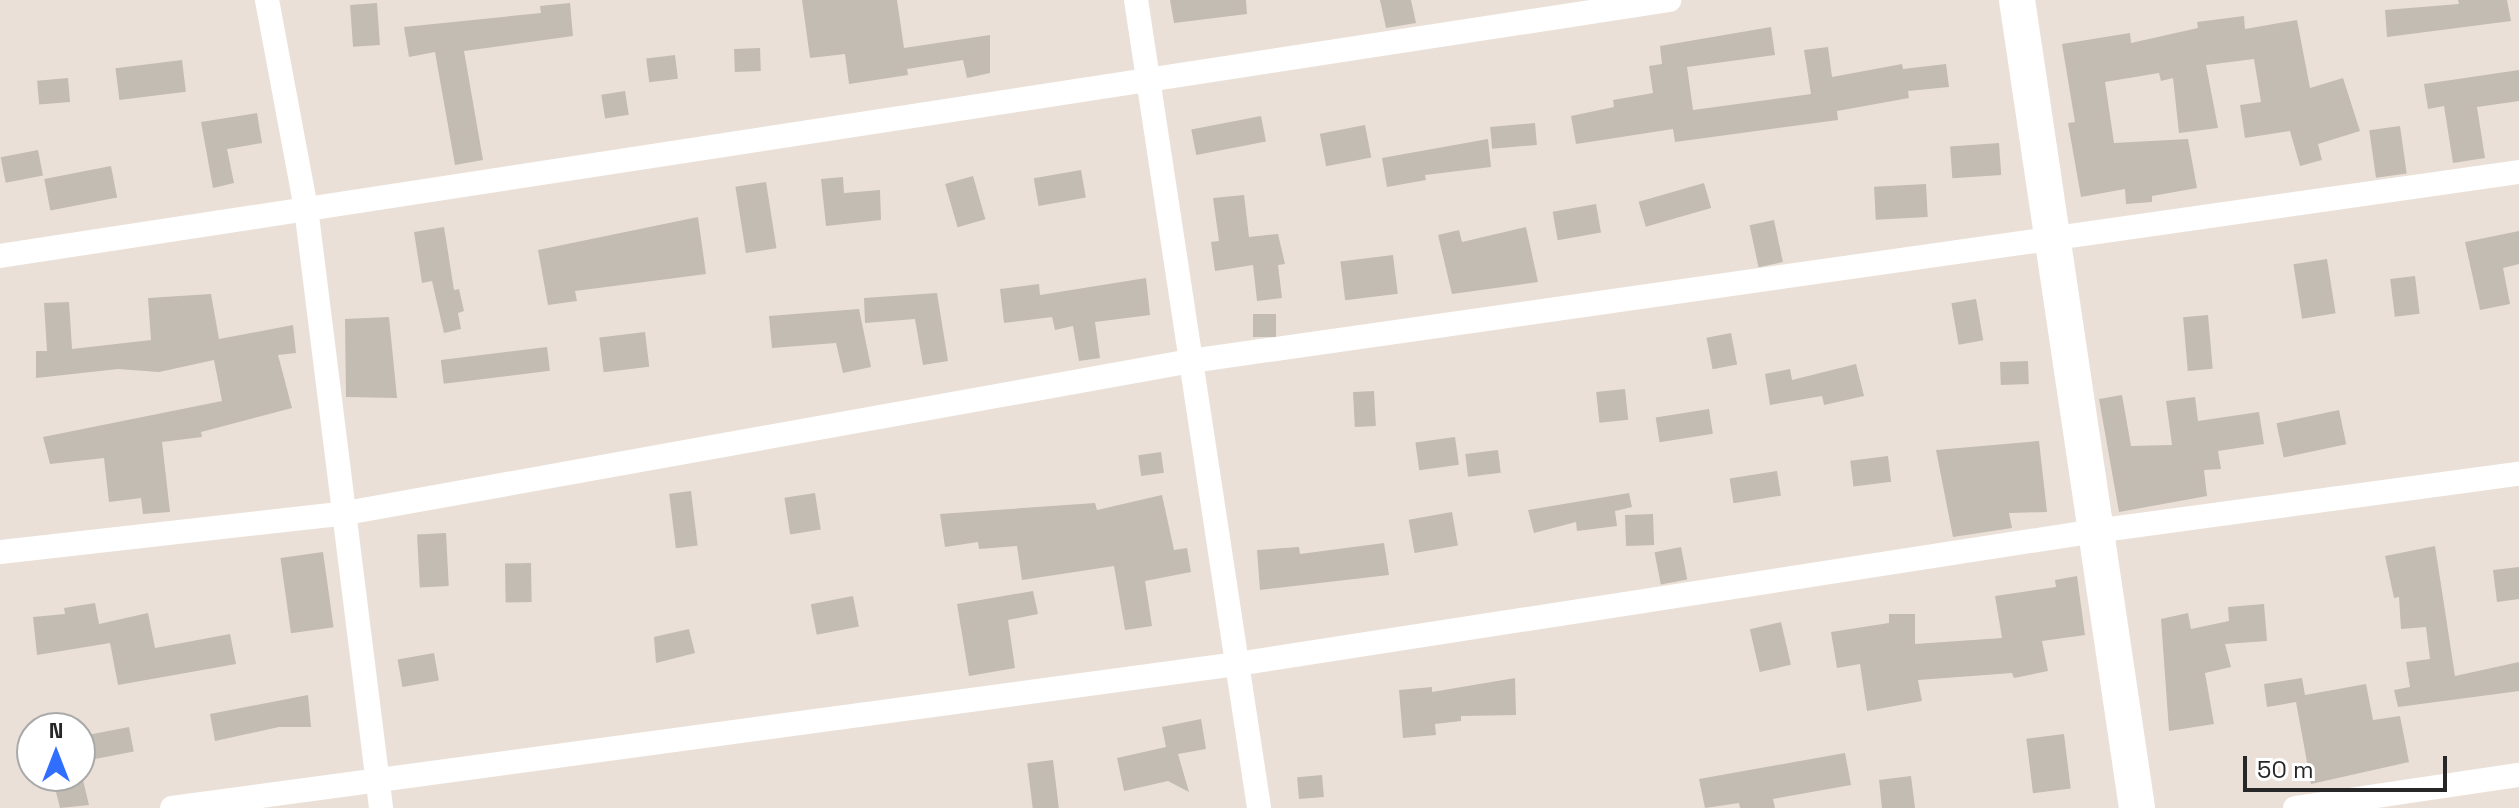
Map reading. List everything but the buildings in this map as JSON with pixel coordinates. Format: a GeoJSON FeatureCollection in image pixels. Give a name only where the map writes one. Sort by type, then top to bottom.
{"type":"FeatureCollection","features":[{"type":"Feature","properties":{"kind":"street"},"geometry":{"type":"LineString","coordinates":[[267,0],[306,208],[381,808]]}},
{"type":"Feature","properties":{"kind":"street"},"geometry":{"type":"LineString","coordinates":[[1136,0],[1259,808]]}},
{"type":"Feature","properties":{"kind":"street"},"geometry":{"type":"LineString","coordinates":[[0,256],[1149,84],[1669,0]]}},
{"type":"Feature","properties":{"kind":"street"},"geometry":{"type":"LineString","coordinates":[[2017,0],[2137,808]]}},
{"type":"Feature","properties":{"kind":"street"},"geometry":{"type":"LineString","coordinates":[[0,552],[346,513],[1191,361],[2519,172]]}},
{"type":"Feature","properties":{"kind":"street"},"geometry":{"type":"LineString","coordinates":[[172,808],[1237,664],[2095,531],[2519,474]]}},
{"type":"Feature","properties":{"kind":"street"},"geometry":{"type":"LineString","coordinates":[[2295,808],[2519,775]]}}]}
